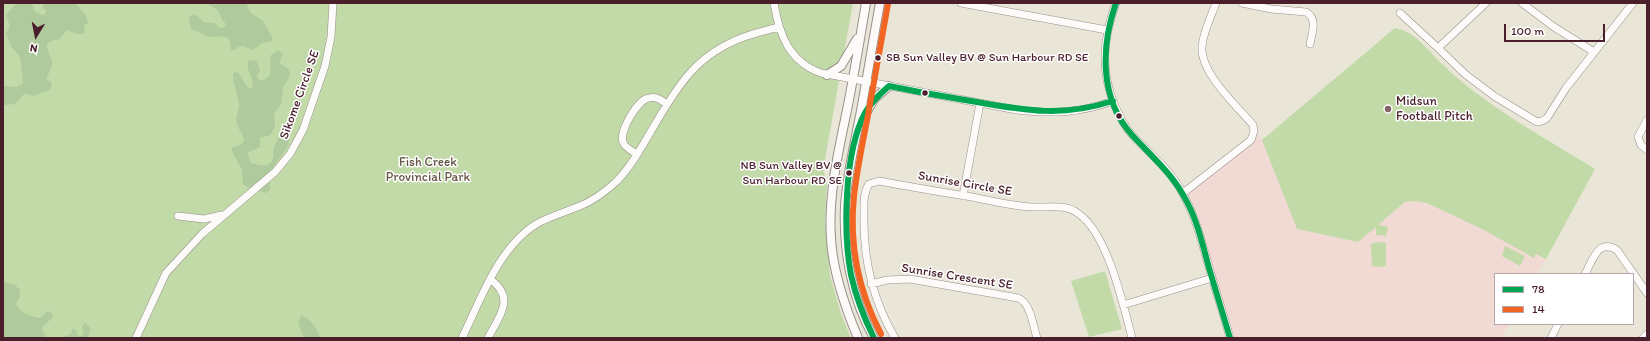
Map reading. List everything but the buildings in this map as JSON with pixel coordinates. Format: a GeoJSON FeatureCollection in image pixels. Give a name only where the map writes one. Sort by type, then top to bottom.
{"type":"FeatureCollection","features":[{"type":"Feature","properties":{"kind":"main road"},"geometry":{"type":"LineString","coordinates":[[858,338],[841,292],[833,257],[831,228],[834,178],[866,3]]}},
{"type":"Feature","properties":{"kind":"main road"},"geometry":{"type":"LineString","coordinates":[[874,338],[866,323],[855,292],[850,268],[846,240],[846,194],[880,3]]}},
{"type":"Feature","properties":{"kind":"main road"},"geometry":{"type":"LineString","coordinates":[[827,75],[843,64],[862,30]]}},
{"type":"Feature","properties":{"kind":"main road"},"geometry":{"type":"LineString","coordinates":[[857,132],[868,108],[874,99],[889,86]]}},
{"type":"Feature","properties":{"kind":"street","name":"Sikome Circle SE"},"geometry":{"type":"LineString","coordinates":[[136,338],[166,273],[192,244],[275,172],[284,162],[295,145],[303,130],[325,66],[331,37],[333,3]]}},
{"type":"Feature","properties":{"kind":"street"},"geometry":{"type":"LineString","coordinates":[[774,3],[779,27],[785,42],[795,57],[809,68],[827,75],[1017,110],[1056,112],[1092,109],[1113,101]]}},
{"type":"Feature","properties":{"kind":"street"},"geometry":{"type":"LineString","coordinates":[[961,3],[1107,30]]}},
{"type":"Feature","properties":{"kind":"street"},"geometry":{"type":"LineString","coordinates":[[1116,3],[1107,30],[1104,60],[1107,84],[1120,117],[1128,130],[1170,174],[1183,193],[1196,224],[1230,338]]}},
{"type":"Feature","properties":{"kind":"street"},"geometry":{"type":"LineString","coordinates":[[1183,193],[1251,140],[1254,134],[1253,125],[1217,84],[1202,55],[1203,38],[1216,3]]}},
{"type":"Feature","properties":{"kind":"street"},"geometry":{"type":"LineString","coordinates":[[1242,3],[1271,9],[1306,12],[1310,14],[1314,23],[1310,44]]}},
{"type":"Feature","properties":{"kind":"street"},"geometry":{"type":"LineString","coordinates":[[1438,48],[1486,3]]}},
{"type":"Feature","properties":{"kind":"street"},"geometry":{"type":"LineString","coordinates":[[1522,3],[1540,18],[1594,52]]}},
{"type":"Feature","properties":{"kind":"street"},"geometry":{"type":"LineString","coordinates":[[1400,13],[1470,78],[1494,96],[1537,122],[1547,118],[1566,88],[1633,3]]}},
{"type":"Feature","properties":{"kind":"street"},"geometry":{"type":"LineString","coordinates":[[462,338],[504,256],[522,235],[542,221],[584,204],[600,195],[622,175],[637,154],[680,82],[714,52],[744,37],[779,27]]}},
{"type":"Feature","properties":{"kind":"street"},"geometry":{"type":"LineString","coordinates":[[637,154],[627,147],[622,137],[624,129],[638,105],[643,99],[651,97],[657,98],[667,104]]}},
{"type":"Feature","properties":{"kind":"street"},"geometry":{"type":"LineString","coordinates":[[963,196],[980,103]]}},
{"type":"Feature","properties":{"kind":"street"},"geometry":{"type":"LineString","coordinates":[[1647,120],[1638,137],[1641,145],[1647,150]]}},
{"type":"Feature","properties":{"kind":"street","name":"Sunrise Circle SE"},"geometry":{"type":"LineString","coordinates":[[895,338],[881,311],[871,284],[866,260],[864,236],[865,193],[869,184],[879,181],[1015,205],[1042,207],[1061,206],[1069,208],[1080,214],[1099,237],[1105,251],[1132,338]]}},
{"type":"Feature","properties":{"kind":"street","name":"Sikome Circle SE"},"geometry":{"type":"LineString","coordinates":[[178,216],[204,219],[226,214]]}},
{"type":"Feature","properties":{"kind":"street"},"geometry":{"type":"LineString","coordinates":[[1586,273],[1598,250],[1603,247],[1611,247],[1617,250],[1633,273]]}},
{"type":"Feature","properties":{"kind":"street"},"geometry":{"type":"LineString","coordinates":[[1634,274],[1647,293]]}},
{"type":"Feature","properties":{"kind":"street"},"geometry":{"type":"LineString","coordinates":[[1123,305],[1212,278]]}},
{"type":"Feature","properties":{"kind":"street","name":"Sunrise Crescent SE"},"geometry":{"type":"LineString","coordinates":[[871,284],[886,280],[910,279],[1018,298],[1024,301],[1027,306],[1036,338]]}},
{"type":"Feature","properties":{"kind":"street"},"geometry":{"type":"LineString","coordinates":[[488,338],[505,302],[500,288],[491,280]]}},
{"type":"Feature","properties":{"kind":"street"},"geometry":{"type":"LineString","coordinates":[[1551,338],[1558,325]]}},
{"type":"Feature","properties":{"kind":"street"},"geometry":{"type":"LineString","coordinates":[[1644,338],[1647,334]]}},
{"type":"Feature","properties":{"kind":"shaded area"},"geometry":{"type":"Polygon","coordinates":[[[1254,131],[1262,140],[1298,229],[1358,242],[1405,202],[1416,201],[1427,203],[1546,259],[1538,273],[1494,273],[1494,325],[1508,325],[1501,338],[1230,338],[1183,193],[1251,140],[1254,131]]]}},
{"type":"Feature","properties":{"kind":"green space","name":"Fish Creek Provincial Park"},"geometry":{"type":"Polygon","coordinates":[[[3,3],[853,3],[823,170],[827,182],[825,222],[830,276],[841,314],[851,338],[3,338],[3,3]]]}},
{"type":"Feature","properties":{"kind":"green space"},"geometry":{"type":"Polygon","coordinates":[[[17,3],[31,3],[34,11],[42,15],[45,14],[46,11],[42,7],[46,3],[75,3],[86,15],[88,24],[85,24],[85,33],[83,34],[66,30],[60,39],[47,44],[52,63],[52,68],[46,78],[52,85],[50,90],[33,96],[25,93],[15,104],[3,105],[3,86],[17,87],[22,84],[23,81],[20,57],[11,46],[6,33],[10,26],[6,15],[17,3]]]}},
{"type":"Feature","properties":{"kind":"green space"},"geometry":{"type":"Polygon","coordinates":[[[206,3],[246,3],[251,13],[263,21],[272,37],[272,40],[270,42],[262,43],[253,50],[243,46],[238,47],[236,50],[231,50],[230,41],[227,37],[210,37],[192,30],[189,17],[191,15],[197,15],[203,22],[215,23],[219,28],[225,27],[226,24],[222,20],[218,10],[206,3]]]}},
{"type":"Feature","properties":{"kind":"green space"},"geometry":{"type":"Polygon","coordinates":[[[1395,28],[1408,33],[1420,41],[1457,78],[1514,120],[1595,169],[1546,259],[1536,254],[1534,258],[1484,230],[1427,203],[1416,201],[1405,202],[1378,225],[1388,227],[1386,236],[1376,235],[1376,227],[1358,242],[1297,229],[1262,140],[1395,28]]]}},
{"type":"Feature","properties":{"kind":"green space"},"geometry":{"type":"Polygon","coordinates":[[[278,50],[283,54],[279,63],[289,69],[290,75],[283,87],[281,104],[274,114],[275,127],[270,135],[260,138],[260,147],[247,153],[251,163],[257,165],[269,164],[272,161],[274,147],[278,140],[284,132],[289,132],[290,138],[286,149],[273,168],[270,177],[270,190],[266,193],[247,187],[243,184],[242,170],[232,151],[232,148],[240,145],[244,141],[237,121],[239,105],[233,73],[238,73],[247,86],[252,88],[253,82],[248,69],[248,61],[257,61],[260,70],[257,78],[262,81],[269,76],[271,70],[271,55],[278,50]]]}},
{"type":"Feature","properties":{"kind":"green space"},"geometry":{"type":"Polygon","coordinates":[[[1378,242],[1386,243],[1386,266],[1372,266],[1371,244],[1378,242]]]}},
{"type":"Feature","properties":{"kind":"green space"},"geometry":{"type":"Polygon","coordinates":[[[1505,246],[1525,256],[1520,266],[1502,256],[1505,246]]]}},
{"type":"Feature","properties":{"kind":"green space"},"geometry":{"type":"Polygon","coordinates":[[[1105,271],[1122,329],[1089,337],[1071,281],[1105,271]]]}},
{"type":"Feature","properties":{"kind":"green space"},"geometry":{"type":"Polygon","coordinates":[[[3,281],[15,285],[20,290],[20,297],[16,304],[23,312],[40,318],[48,311],[51,312],[53,317],[42,330],[47,338],[3,338],[3,281]]]}},
{"type":"Feature","properties":{"kind":"green space"},"geometry":{"type":"Polygon","coordinates":[[[301,315],[313,324],[318,331],[320,338],[304,338],[298,323],[301,315]]]}},
{"type":"Feature","properties":{"kind":"green space"},"geometry":{"type":"Polygon","coordinates":[[[85,322],[91,329],[87,338],[62,338],[71,334],[72,329],[75,329],[79,337],[84,334],[82,326],[85,322]]]}},
{"type":"Feature","properties":{"kind":"transit line","name":"78"},"geometry":{"type":"LineString","coordinates":[[1116,3],[1111,20],[1106,54],[1108,88],[1113,105],[1121,120],[1132,135],[1169,175],[1187,202],[1200,235],[1230,338]]}},
{"type":"Feature","properties":{"kind":"transit line","name":"14"},"geometry":{"type":"LineString","coordinates":[[881,334],[873,318],[861,285],[855,250],[853,214],[858,166],[888,4]]}},
{"type":"Feature","properties":{"kind":"transit line","name":"78"},"geometry":{"type":"LineString","coordinates":[[874,338],[855,291],[851,275],[848,258],[846,216],[849,170],[858,129],[867,109],[879,95],[889,86],[1012,108],[1045,111],[1078,109],[1113,101]]}},
{"type":"Feature","properties":{"kind":"place","name":"SB Sun Valley BV @ Sun Harbour RD SE"},"geometry":{"type":"Point","coordinates":[878,58]}},
{"type":"Feature","properties":{"kind":"place","name":"Midsun Football Pitch"},"geometry":{"type":"Point","coordinates":[1388,109]}},
{"type":"Feature","properties":{"kind":"place","name":"NB Sun Valley BV @ Sun Harbour RD SE"},"geometry":{"type":"Point","coordinates":[849,173]}}]}
